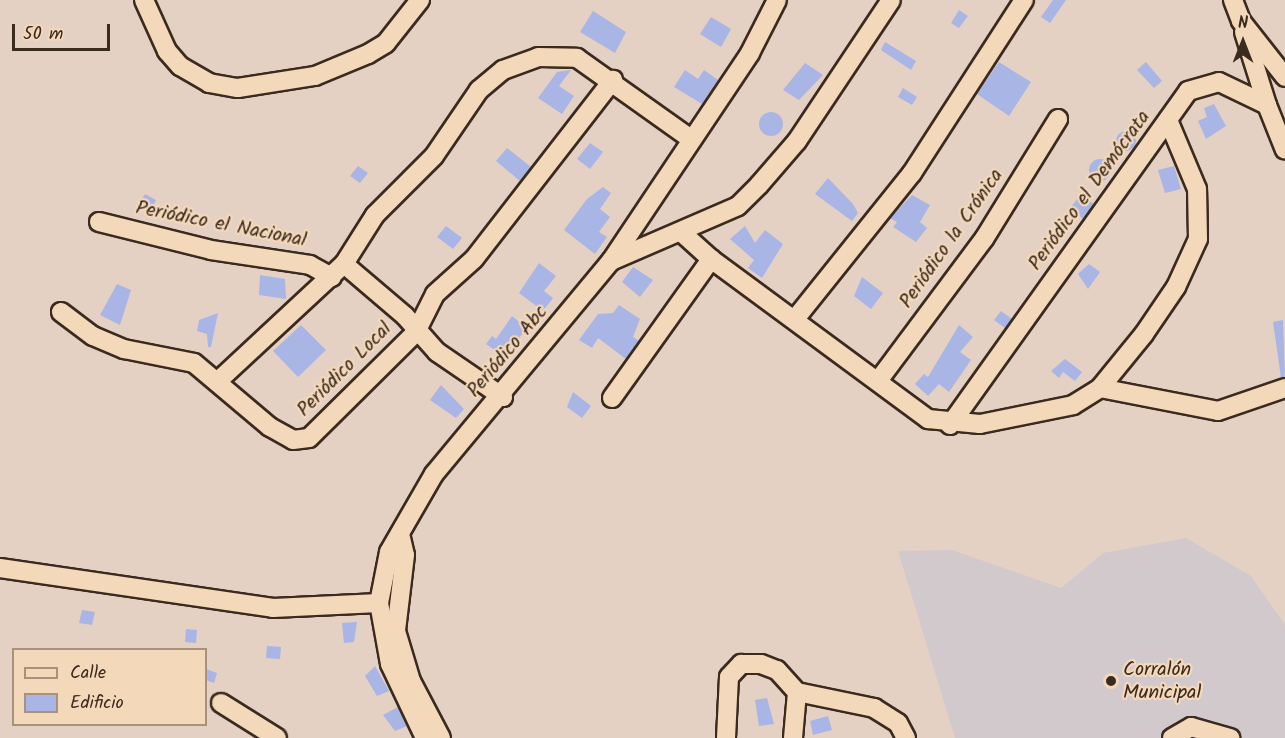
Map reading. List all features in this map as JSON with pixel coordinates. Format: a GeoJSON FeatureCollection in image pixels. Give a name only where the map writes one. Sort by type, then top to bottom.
{"type":"FeatureCollection","features":[{"type":"Feature","properties":{"kind":"street"},"geometry":{"type":"LineString","coordinates":[[144,0],[167,51],[180,66],[209,83],[238,88],[315,76],[368,54],[386,43],[420,0]]}},
{"type":"Feature","properties":{"kind":"street","name":"Periódico Abc"},"geometry":{"type":"LineString","coordinates":[[379,603],[389,552],[402,538],[434,474],[503,397],[611,261],[750,53],[777,0]]}},
{"type":"Feature","properties":{"kind":"street"},"geometry":{"type":"LineString","coordinates":[[611,261],[682,233],[738,206],[797,141],[891,0]]}},
{"type":"Feature","properties":{"kind":"street"},"geometry":{"type":"LineString","coordinates":[[795,319],[912,173],[1024,0]]}},
{"type":"Feature","properties":{"kind":"street"},"geometry":{"type":"LineString","coordinates":[[1233,0],[1267,105],[1285,150]]}},
{"type":"Feature","properties":{"kind":"street"},"geometry":{"type":"LineString","coordinates":[[1241,21],[1285,77]]}},
{"type":"Feature","properties":{"kind":"street"},"geometry":{"type":"LineString","coordinates":[[218,381],[338,271],[375,215],[434,156],[490,78],[519,63],[558,55],[578,58],[613,80],[691,139]]}},
{"type":"Feature","properties":{"kind":"street","name":"Periódico Local"},"geometry":{"type":"LineString","coordinates":[[61,312],[93,336],[124,349],[195,363],[218,381],[246,410],[301,441],[320,430],[416,332],[435,294],[474,259],[613,80]]}},
{"type":"Feature","properties":{"kind":"street","name":"Periódico el Demócrata"},"geometry":{"type":"LineString","coordinates":[[950,425],[1188,91],[1219,82],[1267,105]]}},
{"type":"Feature","properties":{"kind":"street","name":"Periódico la Crónica"},"geometry":{"type":"LineString","coordinates":[[878,381],[984,239],[1058,119]]}},
{"type":"Feature","properties":{"kind":"street"},"geometry":{"type":"LineString","coordinates":[[682,233],[711,259],[928,419],[950,425],[1040,415],[1073,405],[1100,388],[1176,287],[1198,239],[1197,189],[1168,120]]}},
{"type":"Feature","properties":{"kind":"street","name":"Periódico el Nacional"},"geometry":{"type":"LineString","coordinates":[[99,222],[212,250],[338,271],[405,316],[416,332],[503,397]]}},
{"type":"Feature","properties":{"kind":"street"},"geometry":{"type":"LineString","coordinates":[[612,398],[711,259]]}},
{"type":"Feature","properties":{"kind":"street"},"geometry":{"type":"LineString","coordinates":[[1100,388],[1218,411],[1285,388]]}},
{"type":"Feature","properties":{"kind":"street"},"geometry":{"type":"LineString","coordinates":[[402,538],[405,555],[396,631],[411,681],[441,738]]}},
{"type":"Feature","properties":{"kind":"street"},"geometry":{"type":"LineString","coordinates":[[0,568],[273,608],[379,603],[390,664],[425,738]]}},
{"type":"Feature","properties":{"kind":"street"},"geometry":{"type":"LineString","coordinates":[[726,738],[729,677],[741,664],[777,670],[797,693],[874,708],[898,723],[906,738]]}},
{"type":"Feature","properties":{"kind":"street"},"geometry":{"type":"LineString","coordinates":[[793,738],[797,693]]}},
{"type":"Feature","properties":{"kind":"street"},"geometry":{"type":"LineString","coordinates":[[220,703],[277,738]]}},
{"type":"Feature","properties":{"kind":"street"},"geometry":{"type":"LineString","coordinates":[[1172,738],[1191,727],[1230,738]]}},
{"type":"Feature","properties":{"kind":"shaded area","name":"Corralón Municipal"},"geometry":{"type":"Polygon","coordinates":[[[1186,538],[1251,576],[1285,625],[1285,738],[955,738],[898,551],[952,550],[1061,588],[1103,553],[1186,538]]]}},
{"type":"Feature","properties":{"kind":"building"},"geometry":{"type":"Polygon","coordinates":[[[1053,0],[1066,0],[1050,23],[1041,17],[1053,0]]]}},
{"type":"Feature","properties":{"kind":"building"},"geometry":{"type":"Polygon","coordinates":[[[959,10],[968,16],[959,28],[951,23],[959,10]]]}},
{"type":"Feature","properties":{"kind":"building"},"geometry":{"type":"Polygon","coordinates":[[[593,11],[626,32],[615,53],[580,32],[593,11]]]}},
{"type":"Feature","properties":{"kind":"building"},"geometry":{"type":"Polygon","coordinates":[[[711,17],[731,29],[721,47],[700,34],[711,17]]]}},
{"type":"Feature","properties":{"kind":"building"},"geometry":{"type":"Polygon","coordinates":[[[885,42],[916,61],[911,70],[881,50],[885,42]]]}},
{"type":"Feature","properties":{"kind":"building"},"geometry":{"type":"Polygon","coordinates":[[[999,62],[1031,82],[1009,116],[977,94],[999,62]]]}},
{"type":"Feature","properties":{"kind":"building"},"geometry":{"type":"Polygon","coordinates":[[[1146,62],[1162,81],[1154,88],[1137,70],[1146,62]]]}},
{"type":"Feature","properties":{"kind":"building"},"geometry":{"type":"Polygon","coordinates":[[[805,63],[823,75],[799,100],[783,90],[805,63]]]}},
{"type":"Feature","properties":{"kind":"building"},"geometry":{"type":"Polygon","coordinates":[[[571,70],[559,86],[574,96],[562,114],[538,98],[557,72],[571,70]]]}},
{"type":"Feature","properties":{"kind":"building"},"geometry":{"type":"Polygon","coordinates":[[[685,70],[698,79],[704,70],[718,80],[702,104],[674,87],[685,70]]]}},
{"type":"Feature","properties":{"kind":"building"},"geometry":{"type":"Polygon","coordinates":[[[903,88],[917,97],[912,105],[898,97],[903,88]]]}},
{"type":"Feature","properties":{"kind":"building"},"geometry":{"type":"Polygon","coordinates":[[[1214,104],[1226,126],[1206,139],[1198,121],[1207,117],[1204,108],[1214,104]]]}},
{"type":"Feature","properties":{"kind":"building"},"geometry":{"type":"Polygon","coordinates":[[[771,112],[776,113],[782,119],[782,129],[776,135],[771,136],[766,135],[760,129],[759,124],[760,119],[766,113],[771,112]]]}},
{"type":"Feature","properties":{"kind":"building"},"geometry":{"type":"Polygon","coordinates":[[[1126,131],[1133,134],[1136,141],[1133,148],[1126,151],[1119,148],[1116,141],[1119,134],[1126,131]]]}},
{"type":"Feature","properties":{"kind":"building"},"geometry":{"type":"Polygon","coordinates":[[[590,143],[603,152],[590,169],[577,159],[590,143]]]}},
{"type":"Feature","properties":{"kind":"building"},"geometry":{"type":"Polygon","coordinates":[[[507,148],[531,167],[520,181],[496,161],[507,148]]]}},
{"type":"Feature","properties":{"kind":"building"},"geometry":{"type":"Polygon","coordinates":[[[1100,159],[1108,162],[1111,170],[1108,178],[1100,181],[1092,178],[1089,170],[1092,162],[1100,159]]]}},
{"type":"Feature","properties":{"kind":"building"},"geometry":{"type":"Polygon","coordinates":[[[358,166],[368,173],[360,183],[350,176],[358,166]]]}},
{"type":"Feature","properties":{"kind":"building"},"geometry":{"type":"Polygon","coordinates":[[[1174,166],[1181,189],[1165,193],[1158,170],[1174,166]]]}},
{"type":"Feature","properties":{"kind":"building"},"geometry":{"type":"Polygon","coordinates":[[[828,178],[853,204],[858,213],[852,221],[815,194],[828,178]]]}},
{"type":"Feature","properties":{"kind":"building"},"geometry":{"type":"Polygon","coordinates":[[[603,187],[611,193],[600,209],[610,217],[599,232],[607,237],[595,254],[564,230],[587,199],[603,187]]]}},
{"type":"Feature","properties":{"kind":"building"},"geometry":{"type":"Polygon","coordinates":[[[145,194],[156,200],[151,210],[140,203],[145,194]]]}},
{"type":"Feature","properties":{"kind":"building"},"geometry":{"type":"Polygon","coordinates":[[[912,195],[930,205],[920,222],[927,228],[916,242],[893,227],[897,222],[890,218],[912,195]]]}},
{"type":"Feature","properties":{"kind":"building"},"geometry":{"type":"Polygon","coordinates":[[[1081,195],[1094,204],[1083,219],[1070,208],[1081,195]]]}},
{"type":"Feature","properties":{"kind":"building"},"geometry":{"type":"Polygon","coordinates":[[[446,226],[462,238],[453,249],[437,237],[446,226]]]}},
{"type":"Feature","properties":{"kind":"building"},"geometry":{"type":"Polygon","coordinates":[[[745,226],[755,243],[765,230],[783,244],[762,278],[748,268],[754,260],[730,239],[745,226]]]}},
{"type":"Feature","properties":{"kind":"building"},"geometry":{"type":"Polygon","coordinates":[[[539,263],[556,276],[544,291],[553,298],[543,311],[519,293],[539,263]]]}},
{"type":"Feature","properties":{"kind":"building"},"geometry":{"type":"Polygon","coordinates":[[[1089,264],[1100,272],[1088,289],[1078,274],[1089,264]]]}},
{"type":"Feature","properties":{"kind":"building"},"geometry":{"type":"Polygon","coordinates":[[[633,267],[653,280],[640,297],[622,282],[633,267]]]}},
{"type":"Feature","properties":{"kind":"building"},"geometry":{"type":"Polygon","coordinates":[[[260,275],[285,279],[286,299],[259,295],[260,275]]]}},
{"type":"Feature","properties":{"kind":"building"},"geometry":{"type":"Polygon","coordinates":[[[862,277],[883,293],[871,309],[854,296],[862,277]]]}},
{"type":"Feature","properties":{"kind":"building"},"geometry":{"type":"Polygon","coordinates":[[[117,284],[131,290],[120,325],[100,315],[117,284]]]}},
{"type":"Feature","properties":{"kind":"building"},"geometry":{"type":"Polygon","coordinates":[[[619,305],[640,319],[633,337],[639,341],[626,359],[598,338],[592,348],[579,340],[598,314],[613,313],[619,305]]]}},
{"type":"Feature","properties":{"kind":"building"},"geometry":{"type":"Polygon","coordinates":[[[1001,311],[1012,319],[1005,328],[994,320],[1001,311]]]}},
{"type":"Feature","properties":{"kind":"building"},"geometry":{"type":"Polygon","coordinates":[[[218,313],[211,347],[208,347],[207,334],[197,331],[199,320],[218,313]]]}},
{"type":"Feature","properties":{"kind":"building"},"geometry":{"type":"Polygon","coordinates":[[[512,316],[527,328],[508,352],[503,348],[500,354],[486,344],[492,336],[496,339],[512,316]]]}},
{"type":"Feature","properties":{"kind":"building"},"geometry":{"type":"Polygon","coordinates":[[[1283,320],[1285,377],[1281,378],[1273,322],[1283,320]]]}},
{"type":"Feature","properties":{"kind":"building"},"geometry":{"type":"Polygon","coordinates":[[[301,325],[326,350],[298,377],[273,351],[301,325]]]}},
{"type":"Feature","properties":{"kind":"building"},"geometry":{"type":"Polygon","coordinates":[[[959,325],[973,337],[960,352],[971,360],[949,392],[939,384],[928,396],[915,384],[924,374],[928,377],[959,325]]]}},
{"type":"Feature","properties":{"kind":"building"},"geometry":{"type":"Polygon","coordinates":[[[1065,359],[1082,372],[1075,381],[1063,372],[1059,378],[1051,371],[1065,359]]]}},
{"type":"Feature","properties":{"kind":"building"},"geometry":{"type":"Polygon","coordinates":[[[441,385],[464,409],[456,418],[430,400],[441,385]]]}},
{"type":"Feature","properties":{"kind":"building"},"geometry":{"type":"Polygon","coordinates":[[[573,392],[591,406],[582,418],[567,407],[573,392]]]}},
{"type":"Feature","properties":{"kind":"building"},"geometry":{"type":"Polygon","coordinates":[[[82,610],[95,612],[92,625],[79,623],[82,610]]]}},
{"type":"Feature","properties":{"kind":"building"},"geometry":{"type":"Polygon","coordinates":[[[357,622],[354,642],[344,643],[342,623],[357,622]]]}},
{"type":"Feature","properties":{"kind":"building"},"geometry":{"type":"Polygon","coordinates":[[[186,629],[197,630],[196,643],[185,642],[186,629]]]}},
{"type":"Feature","properties":{"kind":"building"},"geometry":{"type":"Polygon","coordinates":[[[267,646],[281,647],[280,659],[266,658],[267,646]]]}},
{"type":"Feature","properties":{"kind":"building"},"geometry":{"type":"Polygon","coordinates":[[[375,666],[389,691],[377,696],[365,676],[375,666]]]}},
{"type":"Feature","properties":{"kind":"building"},"geometry":{"type":"Polygon","coordinates":[[[207,669],[217,673],[214,683],[207,680],[207,669]]]}},
{"type":"Feature","properties":{"kind":"building"},"geometry":{"type":"Polygon","coordinates":[[[767,698],[774,724],[759,726],[755,700],[767,698]]]}},
{"type":"Feature","properties":{"kind":"building"},"geometry":{"type":"Polygon","coordinates":[[[398,707],[407,726],[395,731],[383,715],[398,707]]]}},
{"type":"Feature","properties":{"kind":"building"},"geometry":{"type":"Polygon","coordinates":[[[828,716],[832,730],[813,735],[810,721],[828,716]]]}},
{"type":"Feature","properties":{"kind":"place","name":"Corralón Municipal"},"geometry":{"type":"Point","coordinates":[1111,681]}}]}
